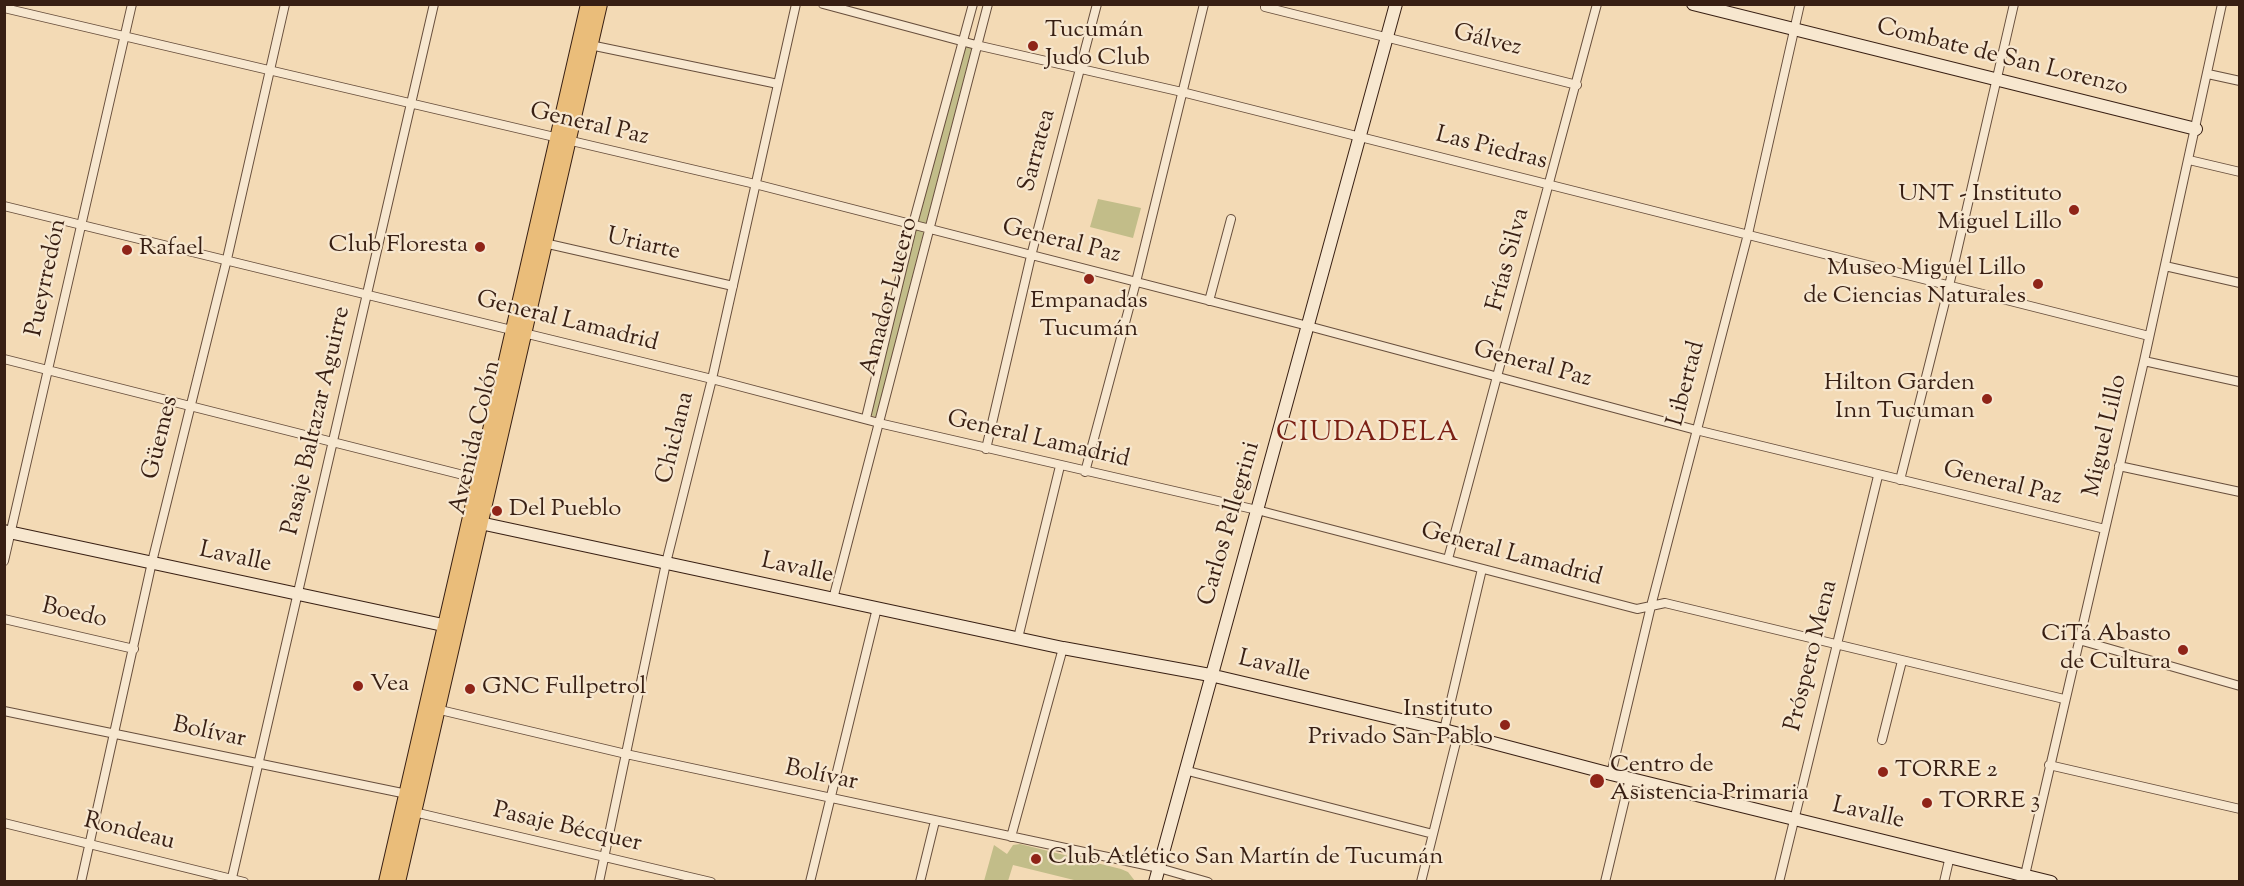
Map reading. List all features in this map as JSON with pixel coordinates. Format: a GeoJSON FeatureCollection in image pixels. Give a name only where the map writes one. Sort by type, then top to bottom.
{"type":"FeatureCollection","features":[{"type":"Feature","properties":{"kind":"main road","name":"Avenida Colón"},"geometry":{"type":"LineString","coordinates":[[386,882],[450,627],[479,479],[544,243],[588,4]]}},
{"type":"Feature","properties":{"kind":"main road","name":"Avenida Colón"},"geometry":{"type":"LineString","coordinates":[[450,627],[480,523],[518,332],[562,140],[600,4]]}},
{"type":"Feature","properties":{"kind":"main road","name":"Avenida Colón"},"geometry":{"type":"LineString","coordinates":[[398,882],[414,812],[431,708]]}},
{"type":"Feature","properties":{"kind":"street","name":"Pueyrredón"},"geometry":{"type":"LineString","coordinates":[[4,561],[8,532],[132,4]]}},
{"type":"Feature","properties":{"kind":"street","name":"Güemes"},"geometry":{"type":"LineString","coordinates":[[81,882],[152,562],[227,259],[285,4]]}},
{"type":"Feature","properties":{"kind":"street","name":"Pasaje Baltazar Aguirre"},"geometry":{"type":"LineString","coordinates":[[232,880],[434,4]]}},
{"type":"Feature","properties":{"kind":"street","name":"Chiclana"},"geometry":{"type":"LineString","coordinates":[[599,882],[666,563],[712,379],[796,4]]}},
{"type":"Feature","properties":{"kind":"street","name":"Las Piedras"},"geometry":{"type":"LineString","coordinates":[[823,4],[976,45],[1182,92],[2149,336]]}},
{"type":"Feature","properties":{"kind":"street","name":"Amador Lucero"},"geometry":{"type":"LineString","coordinates":[[866,418],[913,224],[973,4]]}},
{"type":"Feature","properties":{"kind":"street","name":"Amador Lucero"},"geometry":{"type":"LineString","coordinates":[[833,599],[988,4]]}},
{"type":"Feature","properties":{"kind":"street","name":"Sarratea"},"geometry":{"type":"LineString","coordinates":[[986,449],[1031,256],[1098,4]]}},
{"type":"Feature","properties":{"kind":"street"},"geometry":{"type":"LineString","coordinates":[[1086,472],[1136,282],[1204,4]]}},
{"type":"Feature","properties":{"kind":"street","name":"Carlos Pellegrini"},"geometry":{"type":"LineString","coordinates":[[1155,882],[1396,4]]}},
{"type":"Feature","properties":{"kind":"street","name":"Frías Silva"},"geometry":{"type":"LineString","coordinates":[[1448,559],[1597,4]]}},
{"type":"Feature","properties":{"kind":"street","name":"Combate de San Lorenzo"},"geometry":{"type":"LineString","coordinates":[[1693,4],[2196,129]]}},
{"type":"Feature","properties":{"kind":"street","name":"Libertad"},"geometry":{"type":"LineString","coordinates":[[1611,774],[1651,606],[1748,234],[1800,4]]}},
{"type":"Feature","properties":{"kind":"street"},"geometry":{"type":"LineString","coordinates":[[1900,480],[1949,286],[2014,4]]}},
{"type":"Feature","properties":{"kind":"street","name":"Miguel Lillo"},"geometry":{"type":"LineString","coordinates":[[2025,875],[2144,361],[2222,4]]}},
{"type":"Feature","properties":{"kind":"street","name":"Gálvez"},"geometry":{"type":"LineString","coordinates":[[1265,7],[1576,85]]}},
{"type":"Feature","properties":{"kind":"street","name":"General Paz"},"geometry":{"type":"LineString","coordinates":[[4,8],[410,105],[755,184],[1308,326],[1696,430],[2104,529]]}},
{"type":"Feature","properties":{"kind":"street"},"geometry":{"type":"LineString","coordinates":[[590,45],[778,84]]}},
{"type":"Feature","properties":{"kind":"street"},"geometry":{"type":"LineString","coordinates":[[2208,74],[2240,81]]}},
{"type":"Feature","properties":{"kind":"street"},"geometry":{"type":"LineString","coordinates":[[2189,160],[2240,172]]}},
{"type":"Feature","properties":{"kind":"street","name":"General Lamadrid"},"geometry":{"type":"LineString","coordinates":[[4,206],[712,379],[986,449],[1257,510],[1637,609],[1665,603],[1902,662],[2064,699]]}},
{"type":"Feature","properties":{"kind":"street"},"geometry":{"type":"LineString","coordinates":[[1209,301],[1232,219]]}},
{"type":"Feature","properties":{"kind":"street","name":"Uriarte"},"geometry":{"type":"LineString","coordinates":[[544,243],[733,286]]}},
{"type":"Feature","properties":{"kind":"street"},"geometry":{"type":"LineString","coordinates":[[2165,266],[2240,283]]}},
{"type":"Feature","properties":{"kind":"street"},"geometry":{"type":"LineString","coordinates":[[4,359],[479,479]]}},
{"type":"Feature","properties":{"kind":"street"},"geometry":{"type":"LineString","coordinates":[[2144,361],[2240,382]]}},
{"type":"Feature","properties":{"kind":"street"},"geometry":{"type":"LineString","coordinates":[[1018,638],[1060,466]]}},
{"type":"Feature","properties":{"kind":"street"},"geometry":{"type":"LineString","coordinates":[[2119,466],[2240,492]]}},
{"type":"Feature","properties":{"kind":"street","name":"Próspero Mena"},"geometry":{"type":"LineString","coordinates":[[1779,882],[1878,476]]}},
{"type":"Feature","properties":{"kind":"street","name":"Lavalle"},"geometry":{"type":"LineString","coordinates":[[480,523],[1063,648],[1210,675],[1444,729],[1611,774],[2051,882]]}},
{"type":"Feature","properties":{"kind":"street","name":"Lavalle"},"geometry":{"type":"LineString","coordinates":[[8,532],[450,627]]}},
{"type":"Feature","properties":{"kind":"street"},"geometry":{"type":"LineString","coordinates":[[1444,729],[1482,568]]}},
{"type":"Feature","properties":{"kind":"street"},"geometry":{"type":"LineString","coordinates":[[810,882],[877,608]]}},
{"type":"Feature","properties":{"kind":"street","name":"Boedo"},"geometry":{"type":"LineString","coordinates":[[4,619],[134,649]]}},
{"type":"Feature","properties":{"kind":"street"},"geometry":{"type":"LineString","coordinates":[[2079,640],[2240,686]]}},
{"type":"Feature","properties":{"kind":"street"},"geometry":{"type":"LineString","coordinates":[[1011,837],[1063,648]]}},
{"type":"Feature","properties":{"kind":"street"},"geometry":{"type":"LineString","coordinates":[[1882,740],[1902,662]]}},
{"type":"Feature","properties":{"kind":"street","name":"Bolívar"},"geometry":{"type":"LineString","coordinates":[[431,708],[626,754],[1159,868],[1208,882]]}},
{"type":"Feature","properties":{"kind":"street","name":"Bolívar"},"geometry":{"type":"LineString","coordinates":[[4,711],[407,794]]}},
{"type":"Feature","properties":{"kind":"street"},"geometry":{"type":"LineString","coordinates":[[1421,882],[1458,734]]}},
{"type":"Feature","properties":{"kind":"street"},"geometry":{"type":"LineString","coordinates":[[2049,765],[2240,809]]}},
{"type":"Feature","properties":{"kind":"street"},"geometry":{"type":"LineString","coordinates":[[1184,770],[1433,834]]}},
{"type":"Feature","properties":{"kind":"street"},"geometry":{"type":"LineString","coordinates":[[1605,882],[1630,778]]}},
{"type":"Feature","properties":{"kind":"street","name":"Pasaje Bécquer"},"geometry":{"type":"LineString","coordinates":[[414,812],[711,882]]}},
{"type":"Feature","properties":{"kind":"street"},"geometry":{"type":"LineString","coordinates":[[920,882],[935,821]]}},
{"type":"Feature","properties":{"kind":"street","name":"Rondeau"},"geometry":{"type":"LineString","coordinates":[[4,823],[244,882]]}},
{"type":"Feature","properties":{"kind":"street"},"geometry":{"type":"LineString","coordinates":[[1944,882],[1950,856]]}},
{"type":"Feature","properties":{"kind":"shaded area"},"geometry":{"type":"Polygon","coordinates":[[[966,45],[972,47],[926,224],[917,221],[966,45]]]}},
{"type":"Feature","properties":{"kind":"shaded area"},"geometry":{"type":"Polygon","coordinates":[[[1098,199],[1141,208],[1133,238],[1090,227],[1098,199]]]}},
{"type":"Feature","properties":{"kind":"shaded area"},"geometry":{"type":"Polygon","coordinates":[[[915,229],[924,231],[876,417],[870,415],[915,229]]]}},
{"type":"Feature","properties":{"kind":"shaded area","name":"Club Atlético San Martín de Tucumán"},"geometry":{"type":"Polygon","coordinates":[[[1020,844],[1121,869],[1128,872],[1135,881],[1078,881],[1013,865],[1008,881],[984,881],[994,845],[1007,854],[1013,845],[1020,844]]]}},
{"type":"Feature","properties":{"kind":"place","name":"Tucumán Judo Club"},"geometry":{"type":"Point","coordinates":[1033,46]}},
{"type":"Feature","properties":{"kind":"place","name":"UNT - Instituto Miguel Lillo"},"geometry":{"type":"Point","coordinates":[2074,210]}},
{"type":"Feature","properties":{"kind":"place","name":"Club Floresta"},"geometry":{"type":"Point","coordinates":[480,247]}},
{"type":"Feature","properties":{"kind":"place","name":"Rafael"},"geometry":{"type":"Point","coordinates":[127,250]}},
{"type":"Feature","properties":{"kind":"place","name":"Empanadas Tucumán"},"geometry":{"type":"Point","coordinates":[1089,279]}},
{"type":"Feature","properties":{"kind":"place","name":"Museo Miguel Lillo de Ciencias Naturales"},"geometry":{"type":"Point","coordinates":[2038,284]}},
{"type":"Feature","properties":{"kind":"place","name":"Hilton Garden Inn Tucuman"},"geometry":{"type":"Point","coordinates":[1987,399]}},
{"type":"Feature","properties":{"kind":"place","name":"Del Pueblo"},"geometry":{"type":"Point","coordinates":[497,511]}},
{"type":"Feature","properties":{"kind":"place","name":"CiTá Abasto de Cultura"},"geometry":{"type":"Point","coordinates":[2183,650]}},
{"type":"Feature","properties":{"kind":"place","name":"Vea"},"geometry":{"type":"Point","coordinates":[358,686]}},
{"type":"Feature","properties":{"kind":"place","name":"GNC Fullpetrol"},"geometry":{"type":"Point","coordinates":[470,689]}},
{"type":"Feature","properties":{"kind":"place","name":"Instituto Privado San Pablo"},"geometry":{"type":"Point","coordinates":[1505,725]}},
{"type":"Feature","properties":{"kind":"place","name":"TORRE 2"},"geometry":{"type":"Point","coordinates":[1883,772]}},
{"type":"Feature","properties":{"kind":"place","name":"Centro de Asistencia Primaria"},"geometry":{"type":"Point","coordinates":[1597,781]}},
{"type":"Feature","properties":{"kind":"place","name":"TORRE 3"},"geometry":{"type":"Point","coordinates":[1927,803]}},
{"type":"Feature","properties":{"kind":"place","name":"Club Atlético San Martín de Tucumán"},"geometry":{"type":"Point","coordinates":[1036,859]}},
{"type":"Feature","properties":{"kind":"district","name":"CIUDADELA"},"geometry":{"type":"Point","coordinates":[1368,435]}}]}
